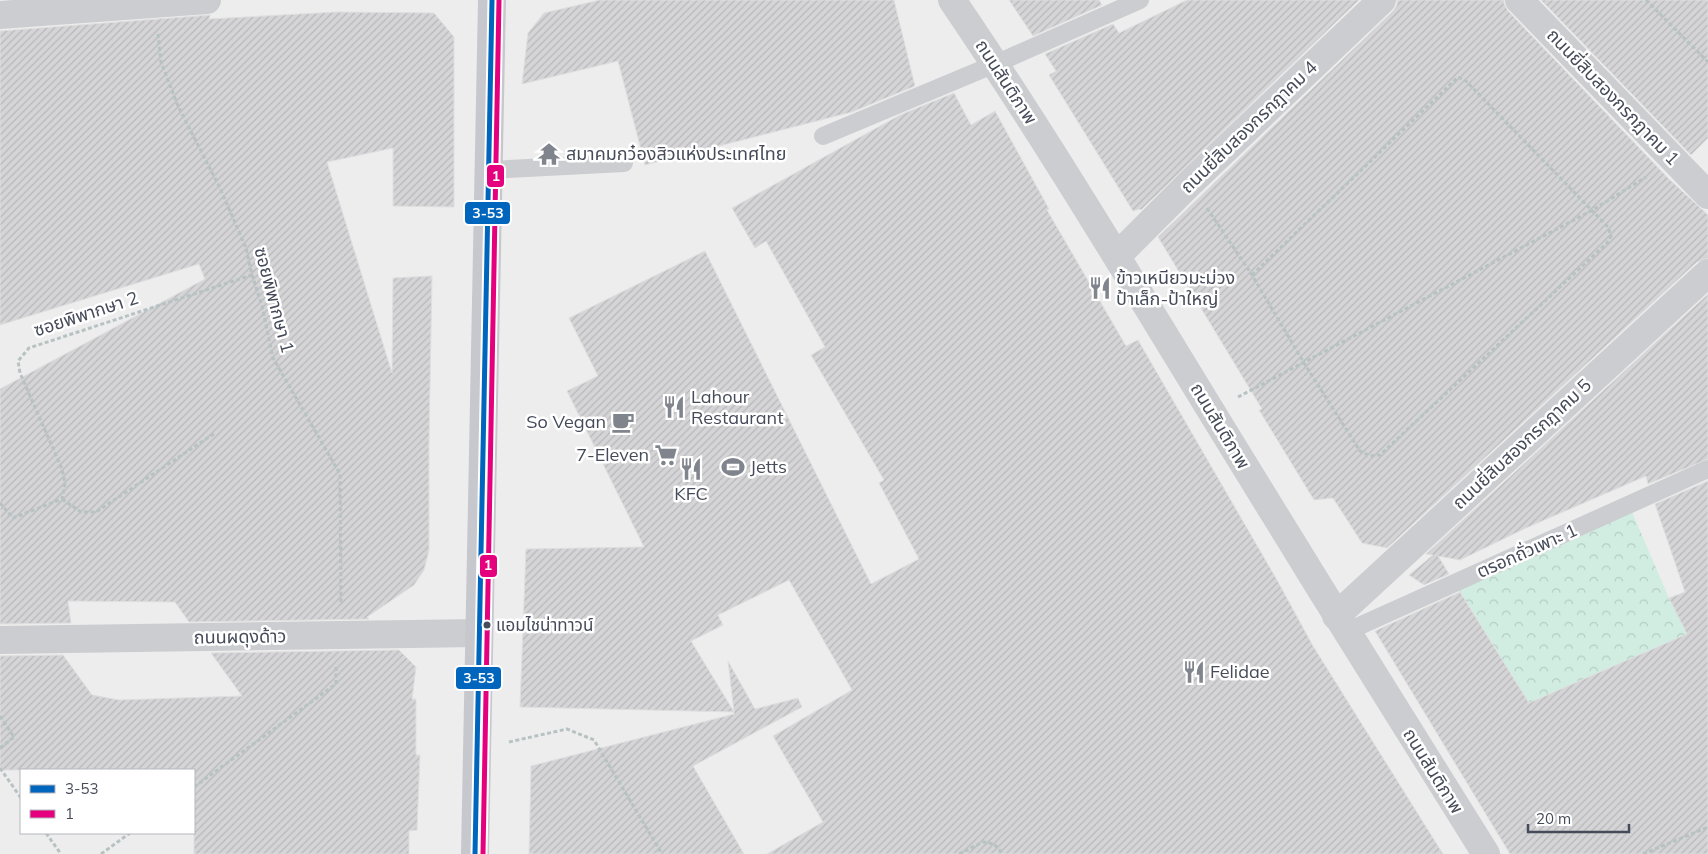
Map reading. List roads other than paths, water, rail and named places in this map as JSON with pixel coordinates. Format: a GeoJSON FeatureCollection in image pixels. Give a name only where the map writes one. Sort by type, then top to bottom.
{"type":"FeatureCollection","features":[{"type":"Feature","properties":{"kind":"main road"},"geometry":{"type":"LineString","coordinates":[[475,854],[492,0]]}},
{"type":"Feature","properties":{"kind":"street"},"geometry":{"type":"LineString","coordinates":[[0,15],[207,0]]}},
{"type":"Feature","properties":{"kind":"street","name":"ถนนสันติภาพ"},"geometry":{"type":"LineString","coordinates":[[952,0],[1117,256],[1341,624],[1486,854]]}},
{"type":"Feature","properties":{"kind":"street","name":"ถนนยี่สิบสองกรกฎาคม 4"},"geometry":{"type":"LineString","coordinates":[[1117,256],[1190,182],[1382,0]]}},
{"type":"Feature","properties":{"kind":"street","name":"ถนนยี่สิบสองกรกฎาคม 1"},"geometry":{"type":"LineString","coordinates":[[1519,0],[1708,195]]}},
{"type":"Feature","properties":{"kind":"street","name":"ถนนยี่สิบสองกรกฎาคม 5"},"geometry":{"type":"LineString","coordinates":[[1341,624],[1708,273]]}},
{"type":"Feature","properties":{"kind":"street","name":"ถนนผดุงด้าว"},"geometry":{"type":"LineString","coordinates":[[0,640],[479,633]]}},
{"type":"Feature","properties":{"kind":"lane"},"geometry":{"type":"LineString","coordinates":[[823,136],[995,64],[1140,0]]}},
{"type":"Feature","properties":{"kind":"lane"},"geometry":{"type":"LineString","coordinates":[[489,170],[624,163]]}},
{"type":"Feature","properties":{"kind":"lane","name":"ตรอกถั่วเพาะ 1"},"geometry":{"type":"LineString","coordinates":[[1341,624],[1708,469]]}},
{"type":"Feature","properties":{"kind":"place","name":"สมาคมกว๋องสิวแห่งประเทศไทย"},"geometry":{"type":"Point","coordinates":[549,154]}},
{"type":"Feature","properties":{"kind":"place","name":"ข้าวเหนียวมะม่วง ป้าเล็ก-ป้าใหญ่"},"geometry":{"type":"Point","coordinates":[1100,288]}},
{"type":"Feature","properties":{"kind":"place","name":"Lahour Restaurant"},"geometry":{"type":"Point","coordinates":[674,407]}},
{"type":"Feature","properties":{"kind":"place","name":"So Vegan"},"geometry":{"type":"Point","coordinates":[623,422]}},
{"type":"Feature","properties":{"kind":"place","name":"7-Eleven"},"geometry":{"type":"Point","coordinates":[666,455]}},
{"type":"Feature","properties":{"kind":"place","name":"Jetts"},"geometry":{"type":"Point","coordinates":[733,467]}},
{"type":"Feature","properties":{"kind":"place","name":"KFC"},"geometry":{"type":"Point","coordinates":[691,469]}},
{"type":"Feature","properties":{"kind":"place","name":"แอมไชน่าทาวน์"},"geometry":{"type":"Point","coordinates":[487,625]}},
{"type":"Feature","properties":{"kind":"place","name":"Felidae"},"geometry":{"type":"Point","coordinates":[1194,672]}}]}
